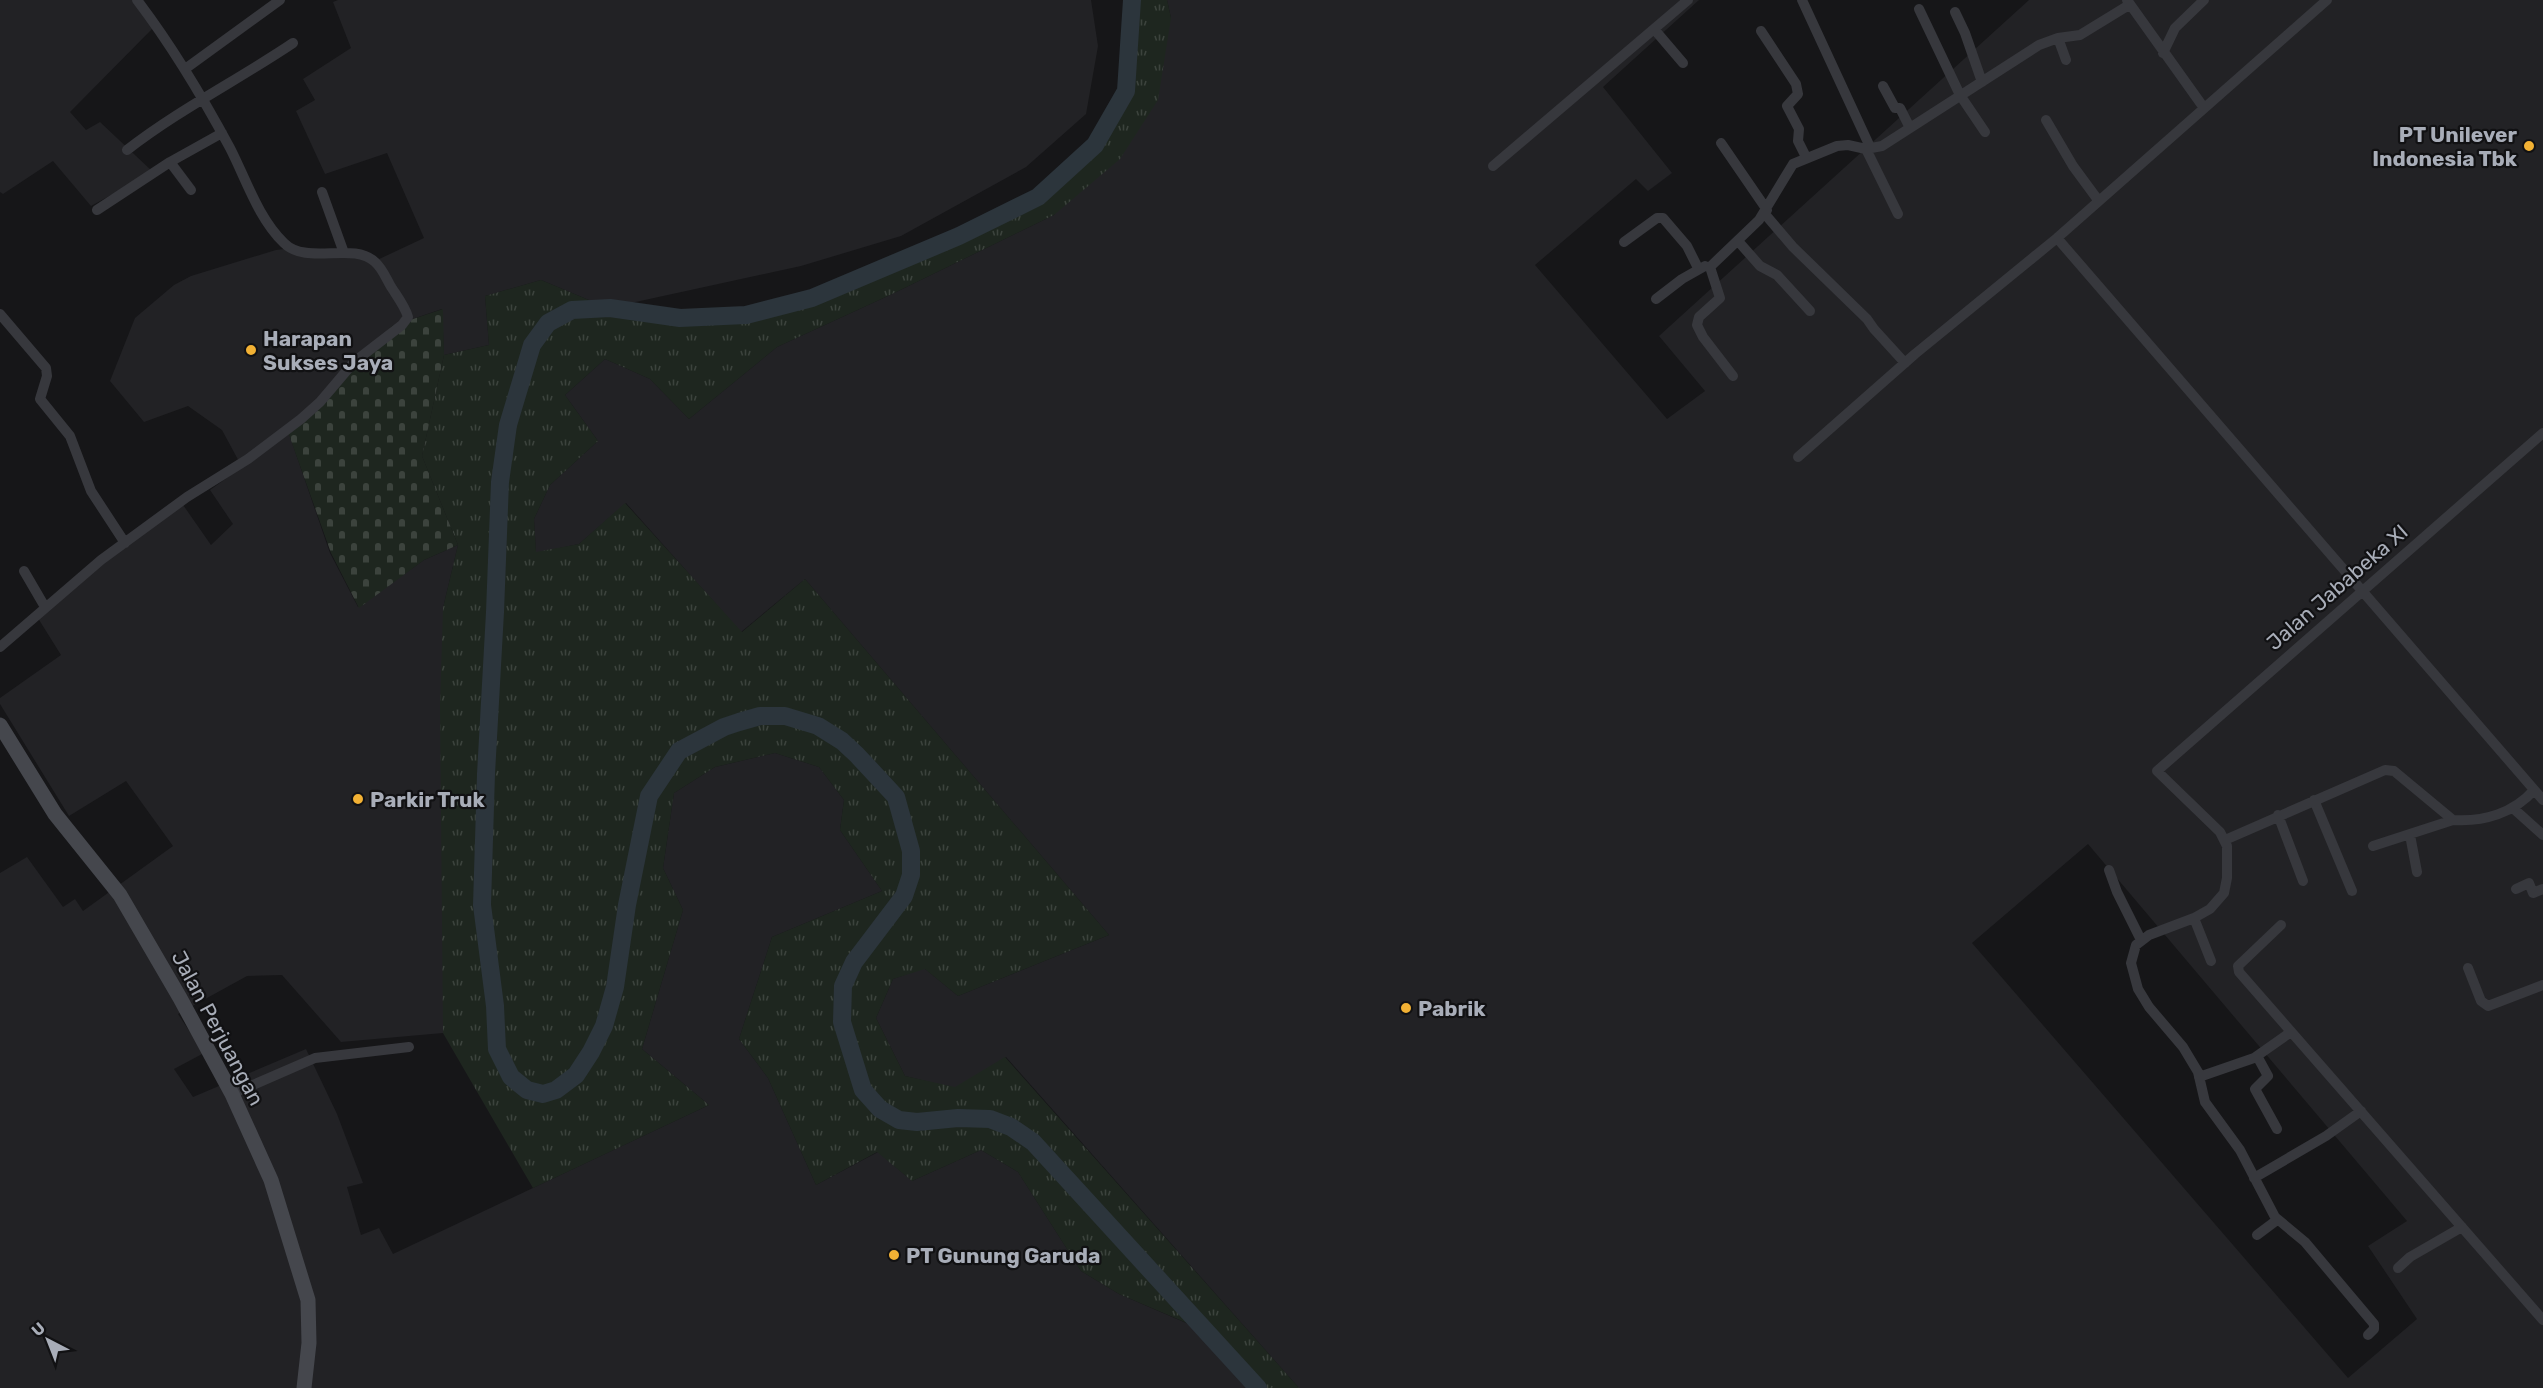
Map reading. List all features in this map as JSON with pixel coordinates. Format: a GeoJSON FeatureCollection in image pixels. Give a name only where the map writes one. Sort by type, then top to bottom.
{"type":"FeatureCollection","features":[{"type":"Feature","properties":{"kind":"street"},"geometry":{"type":"LineString","coordinates":[[0,647],[80,576],[187,497],[248,459],[301,419],[320,402],[354,362],[406,320],[406,313],[378,265],[364,255],[303,253],[289,248],[282,242],[263,215],[222,133],[185,69],[137,0]]}},
{"type":"Feature","properties":{"kind":"street"},"geometry":{"type":"LineString","coordinates":[[185,69],[280,0]]}},
{"type":"Feature","properties":{"kind":"street"},"geometry":{"type":"LineString","coordinates":[[1493,166],[1688,0]]}},
{"type":"Feature","properties":{"kind":"street"},"geometry":{"type":"LineString","coordinates":[[1802,0],[1898,214]]}},
{"type":"Feature","properties":{"kind":"street"},"geometry":{"type":"LineString","coordinates":[[2163,53],[2175,28],[2204,0]]}},
{"type":"Feature","properties":{"kind":"street"},"geometry":{"type":"LineString","coordinates":[[1798,457],[1905,363],[2058,238],[2098,200],[2326,0]]}},
{"type":"Feature","properties":{"kind":"street"},"geometry":{"type":"LineString","coordinates":[[1710,267],[1765,212],[1787,170],[1793,164],[1806,157],[1843,145],[1869,149],[1882,146],[2039,45],[2058,38],[2080,35],[2128,2],[2204,108]]}},
{"type":"Feature","properties":{"kind":"street"},"geometry":{"type":"LineString","coordinates":[[1919,9],[1960,95],[1985,132]]}},
{"type":"Feature","properties":{"kind":"street"},"geometry":{"type":"LineString","coordinates":[[1955,12],[1982,81]]}},
{"type":"Feature","properties":{"kind":"street"},"geometry":{"type":"LineString","coordinates":[[1654,28],[1683,63]]}},
{"type":"Feature","properties":{"kind":"street"},"geometry":{"type":"LineString","coordinates":[[1761,31],[1796,84],[1798,94],[1787,106],[1799,129],[1798,141],[1806,157]]}},
{"type":"Feature","properties":{"kind":"street"},"geometry":{"type":"LineString","coordinates":[[2058,38],[2066,60]]}},
{"type":"Feature","properties":{"kind":"street"},"geometry":{"type":"LineString","coordinates":[[127,150],[201,98],[243,75],[293,43]]}},
{"type":"Feature","properties":{"kind":"street"},"geometry":{"type":"LineString","coordinates":[[1883,86],[1895,108],[1900,108],[1910,128]]}},
{"type":"Feature","properties":{"kind":"street"},"geometry":{"type":"LineString","coordinates":[[2046,120],[2073,166],[2098,200]]}},
{"type":"Feature","properties":{"kind":"street"},"geometry":{"type":"LineString","coordinates":[[96,210],[170,162],[222,133]]}},
{"type":"Feature","properties":{"kind":"street"},"geometry":{"type":"LineString","coordinates":[[1721,143],[1765,212],[1793,247],[1867,319],[1905,363]]}},
{"type":"Feature","properties":{"kind":"street"},"geometry":{"type":"LineString","coordinates":[[170,162],[191,190]]}},
{"type":"Feature","properties":{"kind":"street"},"geometry":{"type":"LineString","coordinates":[[322,192],[344,254]]}},
{"type":"Feature","properties":{"kind":"street"},"geometry":{"type":"LineString","coordinates":[[1624,242],[1660,217],[1687,246],[1698,268]]}},
{"type":"Feature","properties":{"kind":"street"},"geometry":{"type":"LineString","coordinates":[[2058,238],[2543,800]]}},
{"type":"Feature","properties":{"kind":"street"},"geometry":{"type":"LineString","coordinates":[[1738,240],[1760,266],[1777,275],[1810,311]]}},
{"type":"Feature","properties":{"kind":"street"},"geometry":{"type":"LineString","coordinates":[[1656,299],[1698,268],[1710,267]]}},
{"type":"Feature","properties":{"kind":"street"},"geometry":{"type":"LineString","coordinates":[[1710,267],[1720,298],[1699,317],[1697,325],[1703,337],[1733,375]]}},
{"type":"Feature","properties":{"kind":"street"},"geometry":{"type":"LineString","coordinates":[[0,314],[46,368],[47,376],[40,399],[74,443],[91,491],[125,543]]}},
{"type":"Feature","properties":{"kind":"street","name":"Jalan Jababeka XI"},"geometry":{"type":"LineString","coordinates":[[2225,840],[2212,822],[2157,771],[2543,433]]}},
{"type":"Feature","properties":{"kind":"street"},"geometry":{"type":"LineString","coordinates":[[24,571],[45,607]]}},
{"type":"Feature","properties":{"kind":"street","name":"Jalan Perjuangan"},"geometry":{"type":"LineString","coordinates":[[0,725],[55,814],[120,894],[232,1094],[271,1180],[308,1300],[309,1343],[304,1388]]}},
{"type":"Feature","properties":{"kind":"street"},"geometry":{"type":"LineString","coordinates":[[2368,1335],[2375,1327],[2371,1320],[2305,1242],[2277,1220],[2240,1150],[2205,1102],[2199,1077],[2183,1047],[2149,1007],[2138,989],[2132,963],[2133,951],[2141,939],[2194,918],[2210,909],[2224,893],[2228,878],[2228,855],[2225,840],[2385,770],[2391,769],[2453,820]]}},
{"type":"Feature","properties":{"kind":"street"},"geometry":{"type":"LineString","coordinates":[[2373,846],[2453,820],[2478,819],[2514,808],[2534,790]]}},
{"type":"Feature","properties":{"kind":"street"},"geometry":{"type":"LineString","coordinates":[[2314,800],[2352,891]]}},
{"type":"Feature","properties":{"kind":"street"},"geometry":{"type":"LineString","coordinates":[[2514,808],[2543,835]]}},
{"type":"Feature","properties":{"kind":"street"},"geometry":{"type":"LineString","coordinates":[[2278,815],[2302,881]]}},
{"type":"Feature","properties":{"kind":"street"},"geometry":{"type":"LineString","coordinates":[[2410,835],[2417,872]]}},
{"type":"Feature","properties":{"kind":"street"},"geometry":{"type":"LineString","coordinates":[[2109,870],[2117,892],[2141,939]]}},
{"type":"Feature","properties":{"kind":"street"},"geometry":{"type":"LineString","coordinates":[[2516,889],[2529,884],[2534,894],[2543,889]]}},
{"type":"Feature","properties":{"kind":"street"},"geometry":{"type":"LineString","coordinates":[[2194,918],[2211,961]]}},
{"type":"Feature","properties":{"kind":"street"},"geometry":{"type":"LineString","coordinates":[[2281,925],[2237,969],[2543,1320]]}},
{"type":"Feature","properties":{"kind":"street"},"geometry":{"type":"LineString","coordinates":[[2468,968],[2481,1001],[2488,1006],[2543,985]]}},
{"type":"Feature","properties":{"kind":"street"},"geometry":{"type":"LineString","coordinates":[[2199,1077],[2234,1067],[2257,1056],[2291,1032]]}},
{"type":"Feature","properties":{"kind":"street"},"geometry":{"type":"LineString","coordinates":[[232,1094],[315,1058],[410,1047]]}},
{"type":"Feature","properties":{"kind":"street"},"geometry":{"type":"LineString","coordinates":[[2257,1056],[2268,1076],[2255,1089],[2277,1129]]}},
{"type":"Feature","properties":{"kind":"street"},"geometry":{"type":"LineString","coordinates":[[2254,1178],[2318,1141],[2361,1111]]}},
{"type":"Feature","properties":{"kind":"street"},"geometry":{"type":"LineString","coordinates":[[2257,1235],[2277,1220]]}},
{"type":"Feature","properties":{"kind":"street"},"geometry":{"type":"LineString","coordinates":[[2398,1268],[2410,1257],[2462,1227]]}},
{"type":"Feature","properties":{"kind":"shaded area"},"geometry":{"type":"Polygon","coordinates":[[[0,0],[134,0],[154,27],[70,112],[86,130],[100,122],[153,172],[91,206],[53,161],[3,194],[0,192],[0,0]]]}},
{"type":"Feature","properties":{"kind":"shaded area"},"geometry":{"type":"Polygon","coordinates":[[[338,0],[1091,0],[1098,46],[1086,114],[1026,167],[901,236],[801,266],[608,308],[541,280],[485,296],[489,345],[444,355],[442,309],[392,326],[288,431],[330,553],[358,607],[424,560],[458,545],[443,608],[443,1033],[341,1042],[282,975],[247,976],[178,1014],[204,1053],[174,1069],[193,1097],[306,1049],[337,1114],[363,1183],[347,1187],[361,1235],[379,1228],[393,1254],[709,1105],[642,1049],[683,910],[663,868],[674,793],[715,767],[775,753],[819,767],[844,800],[840,830],[882,891],[772,937],[739,1039],[768,1078],[816,1185],[878,1152],[912,1181],[981,1150],[1018,1172],[1081,1271],[1119,1294],[1207,1332],[1258,1388],[0,1388],[0,873],[27,857],[63,907],[75,899],[83,911],[173,846],[126,781],[69,816],[0,704],[0,698],[61,655],[36,615],[181,502],[211,545],[233,524],[210,490],[242,467],[222,430],[188,406],[144,422],[110,381],[135,318],[174,285],[191,276],[276,250],[301,247],[340,251],[375,261],[424,238],[387,153],[325,174],[296,111],[315,100],[303,79],[351,48],[333,2],[338,0]]]}},
{"type":"Feature","properties":{"kind":"shaded area"},"geometry":{"type":"Polygon","coordinates":[[[1167,0],[1699,0],[1603,87],[1672,173],[1648,191],[1636,179],[1535,265],[1667,419],[1705,391],[1659,336],[2029,0],[2543,0],[2543,1388],[1299,1388],[1006,1057],[955,1088],[905,1076],[876,1018],[893,979],[924,968],[958,996],[1109,935],[805,579],[741,632],[626,503],[579,544],[536,553],[534,519],[550,485],[598,441],[565,395],[605,359],[650,379],[689,419],[777,347],[1054,215],[1171,18],[1167,0]],[[2088,844],[1972,943],[2348,1378],[2417,1319],[2368,1246],[2407,1221],[2088,844]]]}},
{"type":"Feature","properties":{"kind":"green space"},"geometry":{"type":"Polygon","coordinates":[[[1132,0],[1167,0],[1171,18],[1158,100],[1120,159],[1054,215],[777,347],[689,419],[650,379],[605,359],[565,395],[598,441],[550,485],[534,519],[536,552],[579,544],[625,503],[742,632],[805,579],[1109,935],[958,996],[925,969],[893,979],[876,1018],[905,1076],[955,1087],[1005,1057],[1299,1388],[1258,1388],[1208,1332],[1119,1294],[1081,1271],[1018,1172],[981,1150],[912,1181],[877,1152],[816,1185],[768,1078],[739,1039],[772,937],[882,891],[840,830],[844,800],[819,767],[775,753],[715,767],[674,793],[663,868],[683,910],[642,1049],[709,1105],[533,1188],[443,1033],[440,706],[443,608],[458,545],[422,456],[444,355],[489,345],[485,296],[541,280],[608,308],[680,318],[746,315],[812,298],[951,240],[1038,197],[1095,145],[1126,91],[1132,0]]]}},
{"type":"Feature","properties":{"kind":"green space"},"geometry":{"type":"Polygon","coordinates":[[[443,309],[444,355],[422,456],[458,545],[424,560],[359,608],[331,553],[288,432],[392,326],[443,309]]]}},
{"type":"Feature","properties":{"kind":"waterway"},"geometry":{"type":"LineString","coordinates":[[1132,0],[1126,91],[1095,145],[1038,197],[959,236],[812,298],[746,315],[680,318],[610,308],[572,310],[548,323],[532,345],[508,425],[500,482],[482,905],[495,1006],[497,1049],[511,1077],[527,1090],[543,1094],[556,1090],[576,1075],[604,1026],[615,987],[627,905],[649,796],[679,751],[724,727],[760,716],[785,716],[818,726],[842,741],[896,797],[911,851],[911,875],[904,896],[854,962],[843,986],[842,1022],[863,1090],[880,1109],[899,1120],[917,1122],[958,1118],[990,1119],[1011,1127],[1033,1142],[1258,1388]]}},
{"type":"Feature","properties":{"kind":"place","name":"PT Unilever Indonesia Tbk"},"geometry":{"type":"Point","coordinates":[2529,146]}},
{"type":"Feature","properties":{"kind":"place","name":"Harapan Sukses Jaya"},"geometry":{"type":"Point","coordinates":[251,350]}},
{"type":"Feature","properties":{"kind":"place","name":"Parkir Truk"},"geometry":{"type":"Point","coordinates":[358,799]}},
{"type":"Feature","properties":{"kind":"place","name":"Pabrik"},"geometry":{"type":"Point","coordinates":[1406,1008]}},
{"type":"Feature","properties":{"kind":"place","name":"PT Gunung Garuda"},"geometry":{"type":"Point","coordinates":[894,1255]}}]}
